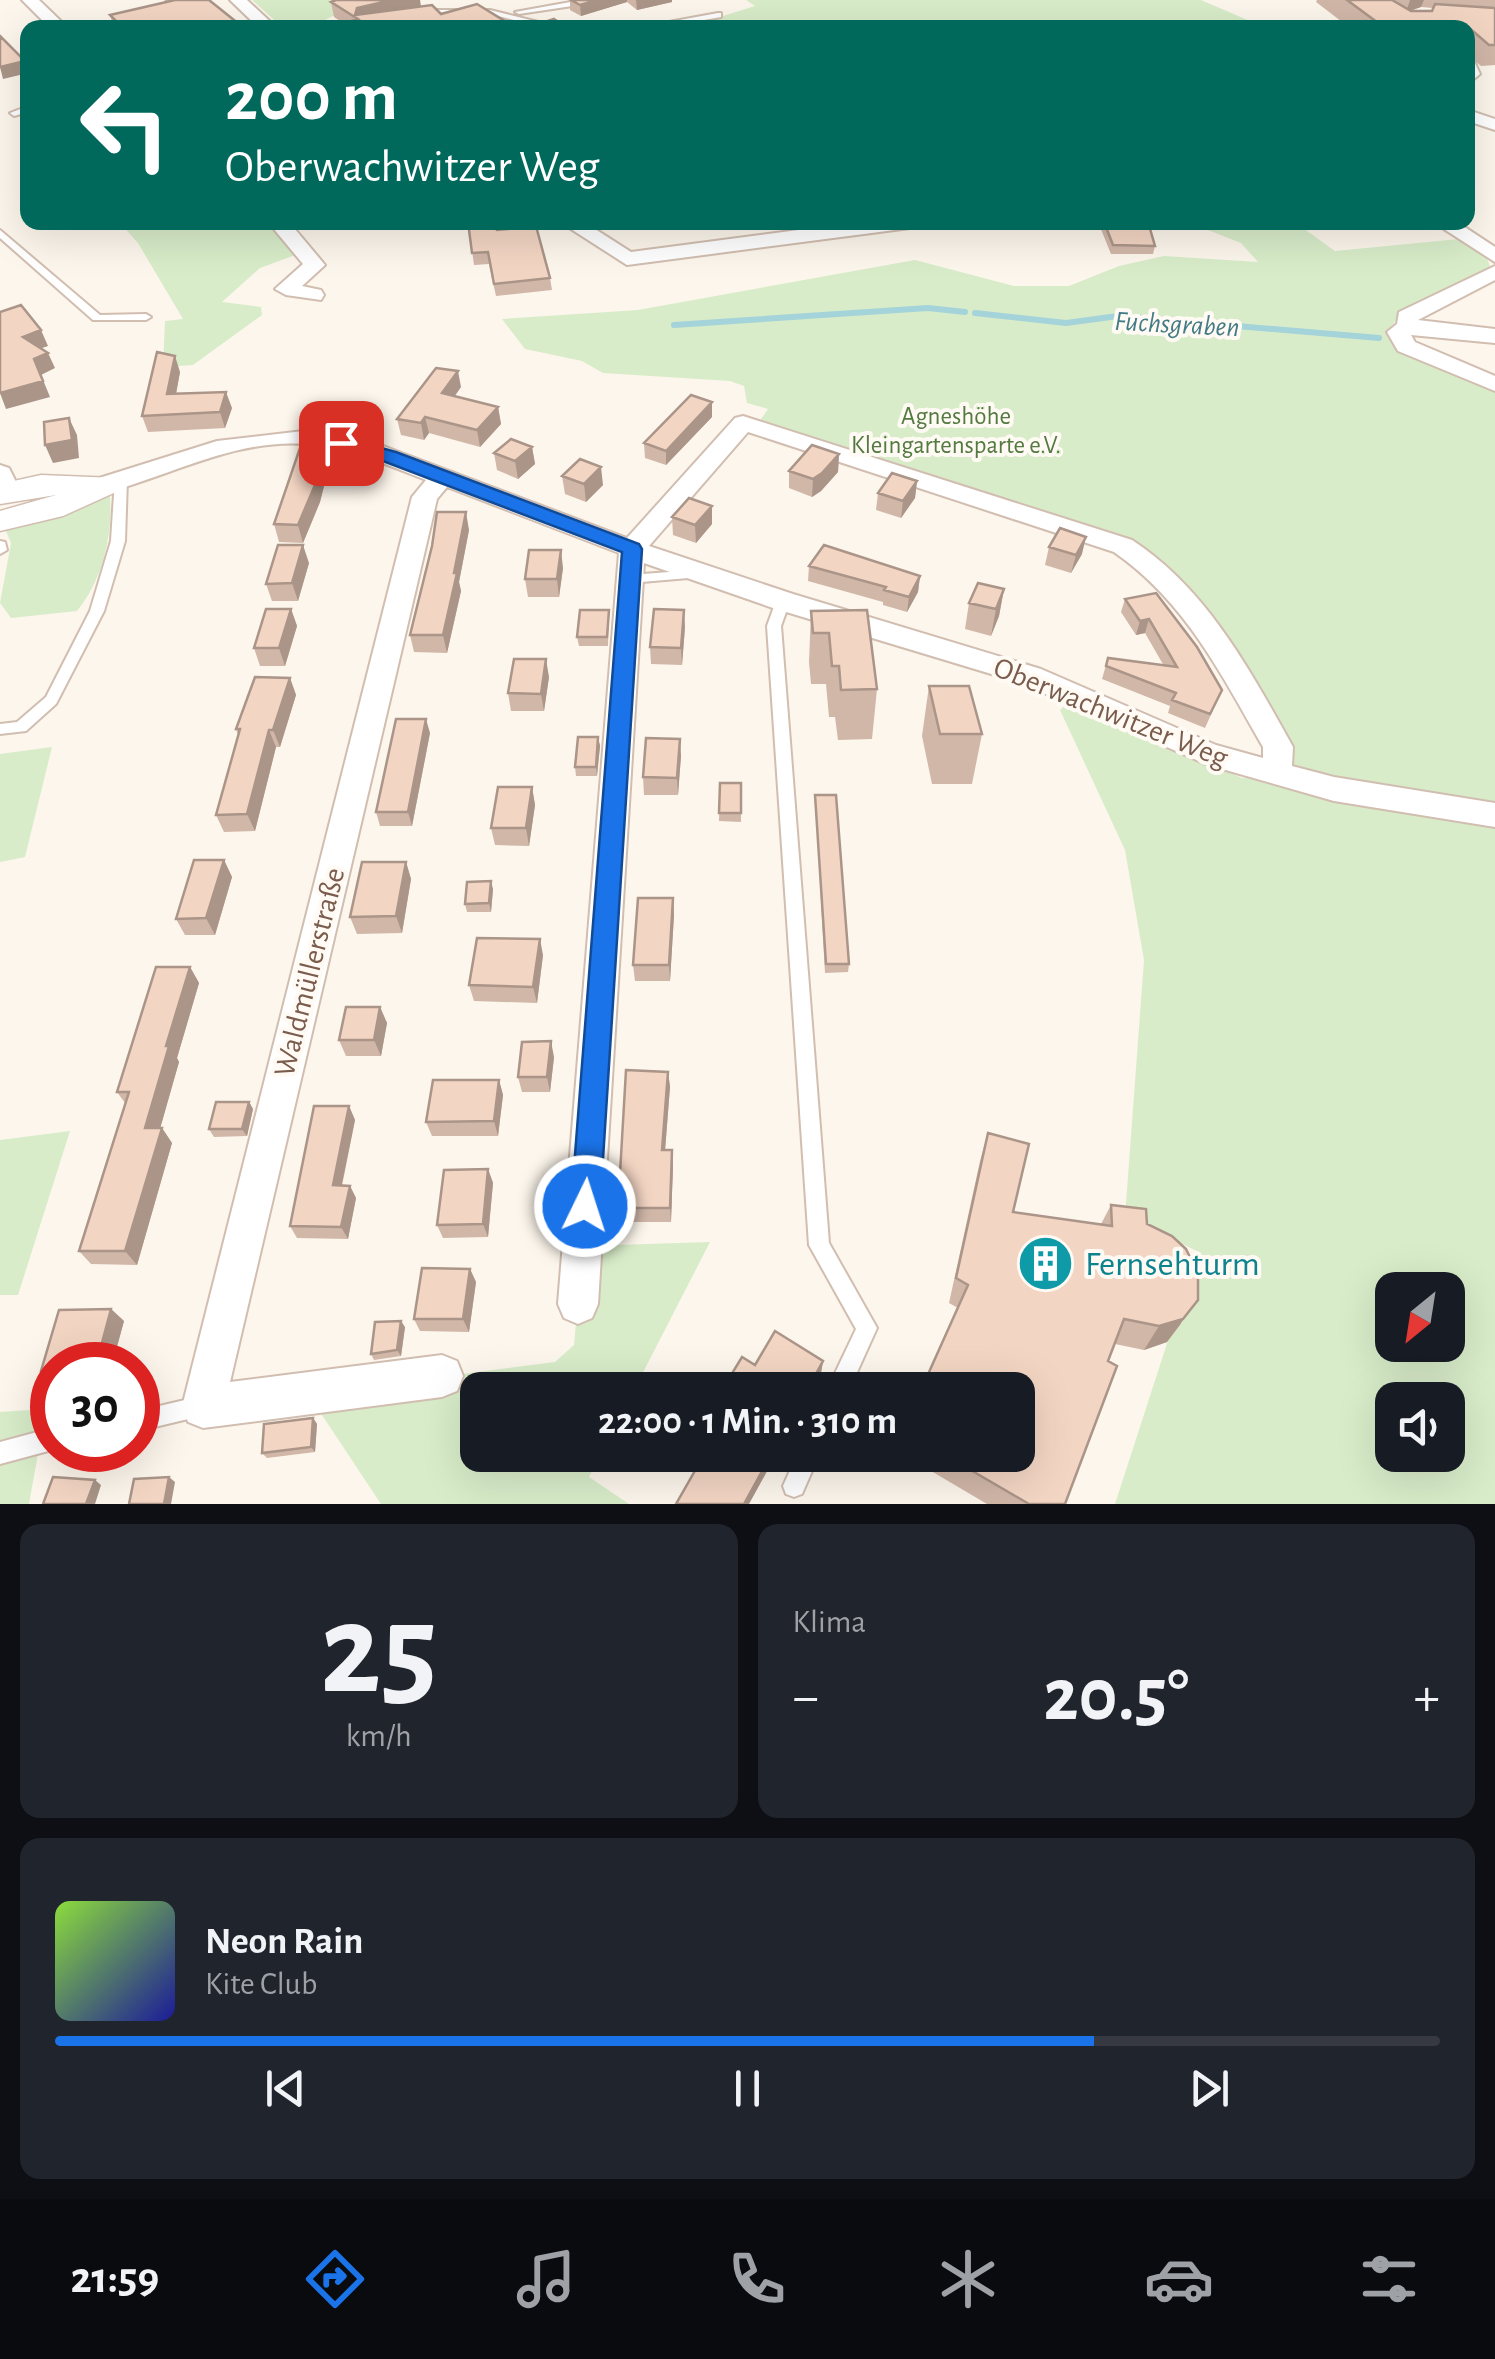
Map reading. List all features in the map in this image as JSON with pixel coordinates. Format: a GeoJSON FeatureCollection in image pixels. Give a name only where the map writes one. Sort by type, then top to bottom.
{"type":"FeatureCollection","features":[{"type":"Feature","properties":{"kind":"street"},"geometry":{"type":"LineString","coordinates":[[30,0],[51,20]]}},
{"type":"Feature","properties":{"kind":"street"},"geometry":{"type":"LineString","coordinates":[[238,0],[260,20]]}},
{"type":"Feature","properties":{"kind":"street"},"geometry":{"type":"LineString","coordinates":[[285,230],[314,265],[286,289],[313,295]]}},
{"type":"Feature","properties":{"kind":"street"},"geometry":{"type":"LineString","coordinates":[[582,230],[627,259],[847,230]]}},
{"type":"Feature","properties":{"kind":"street"},"geometry":{"type":"LineString","coordinates":[[1454,230],[1495,256]]}},
{"type":"Feature","properties":{"kind":"street"},"geometry":{"type":"LineString","coordinates":[[1409,327],[1407,316],[1495,272]]}},
{"type":"Feature","properties":{"kind":"street"},"geometry":{"type":"LineString","coordinates":[[1495,336],[1409,327],[1398,332],[1406,346],[1495,384]]}},
{"type":"Feature","properties":{"kind":"street"},"geometry":{"type":"LineString","coordinates":[[578,1304],[631,564],[742,423],[1123,546],[1146,559],[1184,596],[1278,747],[1277,775]]}},
{"type":"Feature","properties":{"kind":"street","name":"Oberwachwitzer Weg"},"geometry":{"type":"LineString","coordinates":[[2,494],[52,509],[113,482],[216,448],[312,437],[370,449],[442,477],[631,564],[702,573],[1031,676],[1208,754],[1334,789],[1495,814]]}},
{"type":"Feature","properties":{"kind":"street","name":"Waldmüllerstraße"},"geometry":{"type":"LineString","coordinates":[[202,1407],[425,498],[442,477]]}},
{"type":"Feature","properties":{"kind":"street"},"geometry":{"type":"LineString","coordinates":[[202,1407],[442,1376]]}},
{"type":"Feature","properties":{"kind":"lane"},"geometry":{"type":"LineString","coordinates":[[516,13],[576,3]]}},
{"type":"Feature","properties":{"kind":"lane"},"geometry":{"type":"LineString","coordinates":[[406,16],[490,12],[524,20]]}},
{"type":"Feature","properties":{"kind":"lane"},"geometry":{"type":"LineString","coordinates":[[688,20],[718,15]]}},
{"type":"Feature","properties":{"kind":"lane"},"geometry":{"type":"LineString","coordinates":[[14,113],[20,111]]}},
{"type":"Feature","properties":{"kind":"lane"},"geometry":{"type":"LineString","coordinates":[[0,233],[97,318],[146,317]]}},
{"type":"Feature","properties":{"kind":"lane"},"geometry":{"type":"LineString","coordinates":[[0,729],[21,726],[51,700],[97,611],[118,541],[113,482]]}},
{"type":"Feature","properties":{"kind":"lane"},"geometry":{"type":"LineString","coordinates":[[783,601],[774,626],[819,1244],[867,1328],[846,1372]]}},
{"type":"Feature","properties":{"kind":"lane"},"geometry":{"type":"LineString","coordinates":[[160,1416],[202,1407]]}},
{"type":"Feature","properties":{"kind":"lane"},"geometry":{"type":"LineString","coordinates":[[0,1453],[30,1446]]}},
{"type":"Feature","properties":{"kind":"lane"},"geometry":{"type":"LineString","coordinates":[[794,1486],[800,1472]]}},
{"type":"Feature","properties":{"kind":"green space"},"geometry":{"type":"Polygon","coordinates":[[[252,0],[365,0],[325,20],[274,20],[252,0]]]}},
{"type":"Feature","properties":{"kind":"green space"},"geometry":{"type":"Polygon","coordinates":[[[746,0],[1201,0],[1248,20],[698,20],[755,6],[746,0]]]}},
{"type":"Feature","properties":{"kind":"green space"},"geometry":{"type":"Polygon","coordinates":[[[126,230],[276,230],[298,254],[260,268],[222,302],[261,307],[262,315],[193,365],[163,367],[165,321],[183,319],[126,230]]]}},
{"type":"Feature","properties":{"kind":"green space","name":"Agneshöhe Kleingartensparte e.V."},"geometry":{"type":"Polygon","coordinates":[[[1208,230],[1306,230],[1335,251],[1459,239],[1480,250],[1491,271],[1396,320],[1389,331],[1495,390],[1495,1504],[1115,1504],[1197,1251],[1125,1217],[1144,960],[1125,850],[1060,710],[1069,702],[1242,778],[1277,775],[1288,755],[1151,557],[759,422],[768,409],[747,403],[744,386],[730,381],[603,373],[582,361],[525,349],[502,319],[638,310],[915,260],[1014,286],[1069,286],[1119,266],[1164,256],[1258,262],[1241,243],[1208,230]]]}},
{"type":"Feature","properties":{"kind":"green space"},"geometry":{"type":"Polygon","coordinates":[[[102,494],[110,496],[110,527],[99,572],[86,599],[77,611],[11,618],[0,603],[11,543],[5,529],[102,494]]]}},
{"type":"Feature","properties":{"kind":"green space"},"geometry":{"type":"Polygon","coordinates":[[[52,747],[25,857],[0,862],[0,754],[52,747]]]}},
{"type":"Feature","properties":{"kind":"green space"},"geometry":{"type":"Polygon","coordinates":[[[70,1131],[18,1295],[0,1295],[0,1140],[70,1131]]]}},
{"type":"Feature","properties":{"kind":"green space"},"geometry":{"type":"Polygon","coordinates":[[[710,1242],[643,1372],[478,1372],[555,1362],[574,1345],[583,1246],[710,1242]]]}},
{"type":"Feature","properties":{"kind":"green space"},"geometry":{"type":"Polygon","coordinates":[[[460,1374],[460,1472],[592,1472],[589,1477],[629,1504],[381,1504],[308,1394],[460,1374]]]}},
{"type":"Feature","properties":{"kind":"green space"},"geometry":{"type":"Polygon","coordinates":[[[30,1410],[30,1472],[35,1472],[29,1504],[0,1504],[0,1412],[30,1410]]]}},
{"type":"Feature","properties":{"kind":"building"},"geometry":{"type":"Polygon","coordinates":[[[175,0],[209,0],[234,20],[115,20],[110,15],[175,0]]]}},
{"type":"Feature","properties":{"kind":"building"},"geometry":{"type":"Polygon","coordinates":[[[392,0],[357,8],[355,15],[432,5],[441,14],[477,4],[503,20],[355,20],[358,19],[331,2],[392,0]]]}},
{"type":"Feature","properties":{"kind":"building"},"geometry":{"type":"Polygon","coordinates":[[[571,0],[597,0],[580,5],[571,0]]]}},
{"type":"Feature","properties":{"kind":"building"},"geometry":{"type":"Polygon","coordinates":[[[1347,0],[1392,0],[1411,11],[1432,11],[1435,4],[1495,8],[1495,45],[1489,45],[1475,33],[1475,20],[1374,20],[1347,0]]]}},
{"type":"Feature","properties":{"kind":"building"},"geometry":{"type":"Polygon","coordinates":[[[0,36],[20,56],[20,62],[0,67],[0,36]]]}},
{"type":"Feature","properties":{"kind":"building"},"geometry":{"type":"Polygon","coordinates":[[[469,230],[537,230],[550,278],[494,284],[488,252],[472,253],[469,230]]]}},
{"type":"Feature","properties":{"kind":"building"},"geometry":{"type":"Polygon","coordinates":[[[1107,230],[1150,230],[1155,246],[1113,245],[1107,230]]]}},
{"type":"Feature","properties":{"kind":"building"},"geometry":{"type":"Polygon","coordinates":[[[21,305],[41,330],[23,337],[48,353],[34,359],[43,381],[0,393],[0,312],[21,305]]]}},
{"type":"Feature","properties":{"kind":"building"},"geometry":{"type":"Polygon","coordinates":[[[157,352],[175,356],[167,394],[226,392],[220,412],[142,416],[157,352]]]}},
{"type":"Feature","properties":{"kind":"building"},"geometry":{"type":"Polygon","coordinates":[[[436,368],[458,371],[442,393],[498,407],[477,430],[425,417],[421,423],[397,419],[436,368]]]}},
{"type":"Feature","properties":{"kind":"building"},"geometry":{"type":"Polygon","coordinates":[[[691,395],[712,402],[666,451],[644,443],[691,395]]]}},
{"type":"Feature","properties":{"kind":"building"},"geometry":{"type":"Polygon","coordinates":[[[69,418],[72,440],[45,445],[44,422],[69,418]]]}},
{"type":"Feature","properties":{"kind":"building"},"geometry":{"type":"Polygon","coordinates":[[[511,439],[532,447],[515,461],[494,453],[511,439]]]}},
{"type":"Feature","properties":{"kind":"building"},"geometry":{"type":"Polygon","coordinates":[[[812,445],[839,454],[813,479],[789,471],[812,445]]]}},
{"type":"Feature","properties":{"kind":"building"},"geometry":{"type":"Polygon","coordinates":[[[300,448],[324,448],[315,485],[298,525],[274,524],[300,448]]]}},
{"type":"Feature","properties":{"kind":"building"},"geometry":{"type":"Polygon","coordinates":[[[580,459],[601,467],[584,484],[562,476],[580,459]]]}},
{"type":"Feature","properties":{"kind":"building"},"geometry":{"type":"Polygon","coordinates":[[[892,473],[917,481],[903,501],[878,493],[892,473]]]}},
{"type":"Feature","properties":{"kind":"building"},"geometry":{"type":"Polygon","coordinates":[[[689,498],[712,506],[695,525],[672,517],[689,498]]]}},
{"type":"Feature","properties":{"kind":"building"},"geometry":{"type":"Polygon","coordinates":[[[437,512],[466,512],[457,573],[443,635],[410,635],[432,546],[437,512]]]}},
{"type":"Feature","properties":{"kind":"building"},"geometry":{"type":"Polygon","coordinates":[[[1060,528],[1086,537],[1076,555],[1049,547],[1060,528]]]}},
{"type":"Feature","properties":{"kind":"building"},"geometry":{"type":"Polygon","coordinates":[[[278,545],[303,545],[292,583],[266,584],[278,545]]]}},
{"type":"Feature","properties":{"kind":"building"},"geometry":{"type":"Polygon","coordinates":[[[824,545],[920,576],[909,597],[809,566],[824,545]]]}},
{"type":"Feature","properties":{"kind":"building"},"geometry":{"type":"Polygon","coordinates":[[[529,550],[561,550],[557,579],[525,579],[529,550]]]}},
{"type":"Feature","properties":{"kind":"building"},"geometry":{"type":"Polygon","coordinates":[[[978,583],[1004,589],[996,609],[969,603],[978,583]]]}},
{"type":"Feature","properties":{"kind":"building"},"geometry":{"type":"Polygon","coordinates":[[[1156,593],[1197,647],[1222,690],[1210,714],[1172,700],[1176,693],[1106,666],[1108,658],[1177,667],[1149,619],[1140,621],[1125,599],[1156,593]]]}},
{"type":"Feature","properties":{"kind":"building"},"geometry":{"type":"Polygon","coordinates":[[[266,609],[291,609],[279,648],[254,648],[266,609]]]}},
{"type":"Feature","properties":{"kind":"building"},"geometry":{"type":"Polygon","coordinates":[[[654,609],[684,610],[681,648],[650,647],[654,609]]]}},
{"type":"Feature","properties":{"kind":"building"},"geometry":{"type":"Polygon","coordinates":[[[580,610],[609,610],[607,637],[577,637],[580,610]]]}},
{"type":"Feature","properties":{"kind":"building"},"geometry":{"type":"Polygon","coordinates":[[[867,610],[877,689],[841,690],[839,666],[832,666],[829,633],[813,633],[811,611],[867,610]]]}},
{"type":"Feature","properties":{"kind":"building"},"geometry":{"type":"Polygon","coordinates":[[[514,659],[546,659],[541,694],[508,693],[514,659]]]}},
{"type":"Feature","properties":{"kind":"building"},"geometry":{"type":"Polygon","coordinates":[[[255,677],[290,678],[273,730],[269,730],[247,814],[216,815],[240,729],[236,729],[255,677]]]}},
{"type":"Feature","properties":{"kind":"building"},"geometry":{"type":"Polygon","coordinates":[[[929,686],[969,686],[982,734],[940,734],[929,686]]]}},
{"type":"Feature","properties":{"kind":"building"},"geometry":{"type":"Polygon","coordinates":[[[396,719],[426,719],[408,812],[376,812],[396,719]]]}},
{"type":"Feature","properties":{"kind":"building"},"geometry":{"type":"Polygon","coordinates":[[[578,737],[598,737],[596,767],[575,767],[578,737]]]}},
{"type":"Feature","properties":{"kind":"building"},"geometry":{"type":"Polygon","coordinates":[[[646,738],[680,739],[677,778],[643,777],[646,738]]]}},
{"type":"Feature","properties":{"kind":"building"},"geometry":{"type":"Polygon","coordinates":[[[720,783],[741,783],[741,813],[719,813],[720,783]]]}},
{"type":"Feature","properties":{"kind":"building"},"geometry":{"type":"Polygon","coordinates":[[[498,787],[532,787],[526,828],[491,828],[498,787]]]}},
{"type":"Feature","properties":{"kind":"building"},"geometry":{"type":"Polygon","coordinates":[[[815,795],[836,795],[849,964],[826,964],[815,795]]]}},
{"type":"Feature","properties":{"kind":"building"},"geometry":{"type":"Polygon","coordinates":[[[194,860],[224,860],[206,918],[176,919],[194,860]]]}},
{"type":"Feature","properties":{"kind":"building"},"geometry":{"type":"Polygon","coordinates":[[[362,862],[406,862],[396,916],[350,917],[362,862]]]}},
{"type":"Feature","properties":{"kind":"building"},"geometry":{"type":"Polygon","coordinates":[[[491,881],[489,903],[465,904],[467,882],[491,881]]]}},
{"type":"Feature","properties":{"kind":"building"},"geometry":{"type":"Polygon","coordinates":[[[638,898],[673,898],[669,965],[633,965],[638,898]]]}},
{"type":"Feature","properties":{"kind":"building"},"geometry":{"type":"Polygon","coordinates":[[[477,938],[540,939],[533,987],[469,985],[477,938]]]}},
{"type":"Feature","properties":{"kind":"building"},"geometry":{"type":"Polygon","coordinates":[[[156,967],[190,967],[145,1128],[162,1128],[125,1251],[79,1251],[129,1092],[117,1092],[156,967]]]}},
{"type":"Feature","properties":{"kind":"building"},"geometry":{"type":"Polygon","coordinates":[[[346,1007],[380,1007],[374,1040],[339,1040],[346,1007]]]}},
{"type":"Feature","properties":{"kind":"building"},"geometry":{"type":"Polygon","coordinates":[[[551,1041],[547,1077],[518,1077],[522,1042],[551,1041]]]}},
{"type":"Feature","properties":{"kind":"building"},"geometry":{"type":"Polygon","coordinates":[[[626,1070],[668,1072],[662,1150],[672,1150],[670,1208],[618,1208],[626,1070]]]}},
{"type":"Feature","properties":{"kind":"building"},"geometry":{"type":"Polygon","coordinates":[[[433,1080],[499,1080],[494,1121],[426,1122],[433,1080]]]}},
{"type":"Feature","properties":{"kind":"building"},"geometry":{"type":"Polygon","coordinates":[[[216,1102],[249,1102],[242,1129],[209,1129],[216,1102]]]}},
{"type":"Feature","properties":{"kind":"building"},"geometry":{"type":"Polygon","coordinates":[[[314,1106],[349,1106],[333,1185],[350,1186],[341,1227],[290,1226],[314,1106]]]}},
{"type":"Feature","properties":{"kind":"building"},"geometry":{"type":"Polygon","coordinates":[[[988,1133],[1029,1144],[1013,1212],[1112,1226],[1111,1205],[1146,1209],[1147,1224],[1172,1236],[1186,1249],[1198,1274],[1198,1300],[1183,1319],[1159,1326],[1124,1319],[1108,1361],[1117,1366],[1065,1504],[1029,1504],[974,1472],[1035,1472],[1035,1372],[929,1372],[968,1285],[956,1278],[988,1133]]]}},
{"type":"Feature","properties":{"kind":"building"},"geometry":{"type":"Polygon","coordinates":[[[488,1169],[483,1224],[437,1225],[444,1170],[488,1169]]]}},
{"type":"Feature","properties":{"kind":"building"},"geometry":{"type":"Polygon","coordinates":[[[422,1268],[470,1269],[463,1319],[414,1319],[422,1268]]]}},
{"type":"Feature","properties":{"kind":"building"},"geometry":{"type":"Polygon","coordinates":[[[111,1309],[102,1342],[50,1342],[59,1310],[111,1309]]]}},
{"type":"Feature","properties":{"kind":"building"},"geometry":{"type":"Polygon","coordinates":[[[401,1321],[397,1350],[371,1354],[375,1322],[401,1321]]]}},
{"type":"Feature","properties":{"kind":"building"},"geometry":{"type":"Polygon","coordinates":[[[775,1331],[823,1361],[817,1372],[733,1372],[742,1357],[755,1365],[775,1331]]]}},
{"type":"Feature","properties":{"kind":"building"},"geometry":{"type":"Polygon","coordinates":[[[313,1418],[311,1447],[262,1453],[264,1424],[313,1418]]]}},
{"type":"Feature","properties":{"kind":"building"},"geometry":{"type":"Polygon","coordinates":[[[694,1472],[762,1472],[744,1504],[676,1504],[694,1472]]]}},
{"type":"Feature","properties":{"kind":"building"},"geometry":{"type":"Polygon","coordinates":[[[53,1477],[95,1480],[86,1504],[43,1504],[53,1477]]]}},
{"type":"Feature","properties":{"kind":"building"},"geometry":{"type":"Polygon","coordinates":[[[169,1477],[164,1504],[129,1504],[134,1479],[169,1477]]]}},
{"type":"Feature","properties":{"kind":"waterway","name":"Fuchsgraben"},"geometry":{"type":"LineString","coordinates":[[674,325],[928,308],[965,312]]}},
{"type":"Feature","properties":{"kind":"waterway","name":"Fuchsgraben"},"geometry":{"type":"LineString","coordinates":[[975,313],[1066,323],[1118,316],[1379,338]]}},
{"type":"Feature","properties":{"kind":"place","name":"Fernsehturm"},"geometry":{"type":"Point","coordinates":[1046,1263]}},
{"type":"Feature","properties":{"kind":"route"},"geometry":{"type":"LineString","coordinates":[[341,443],[390,456],[632,549],[585,1206]]}}]}
